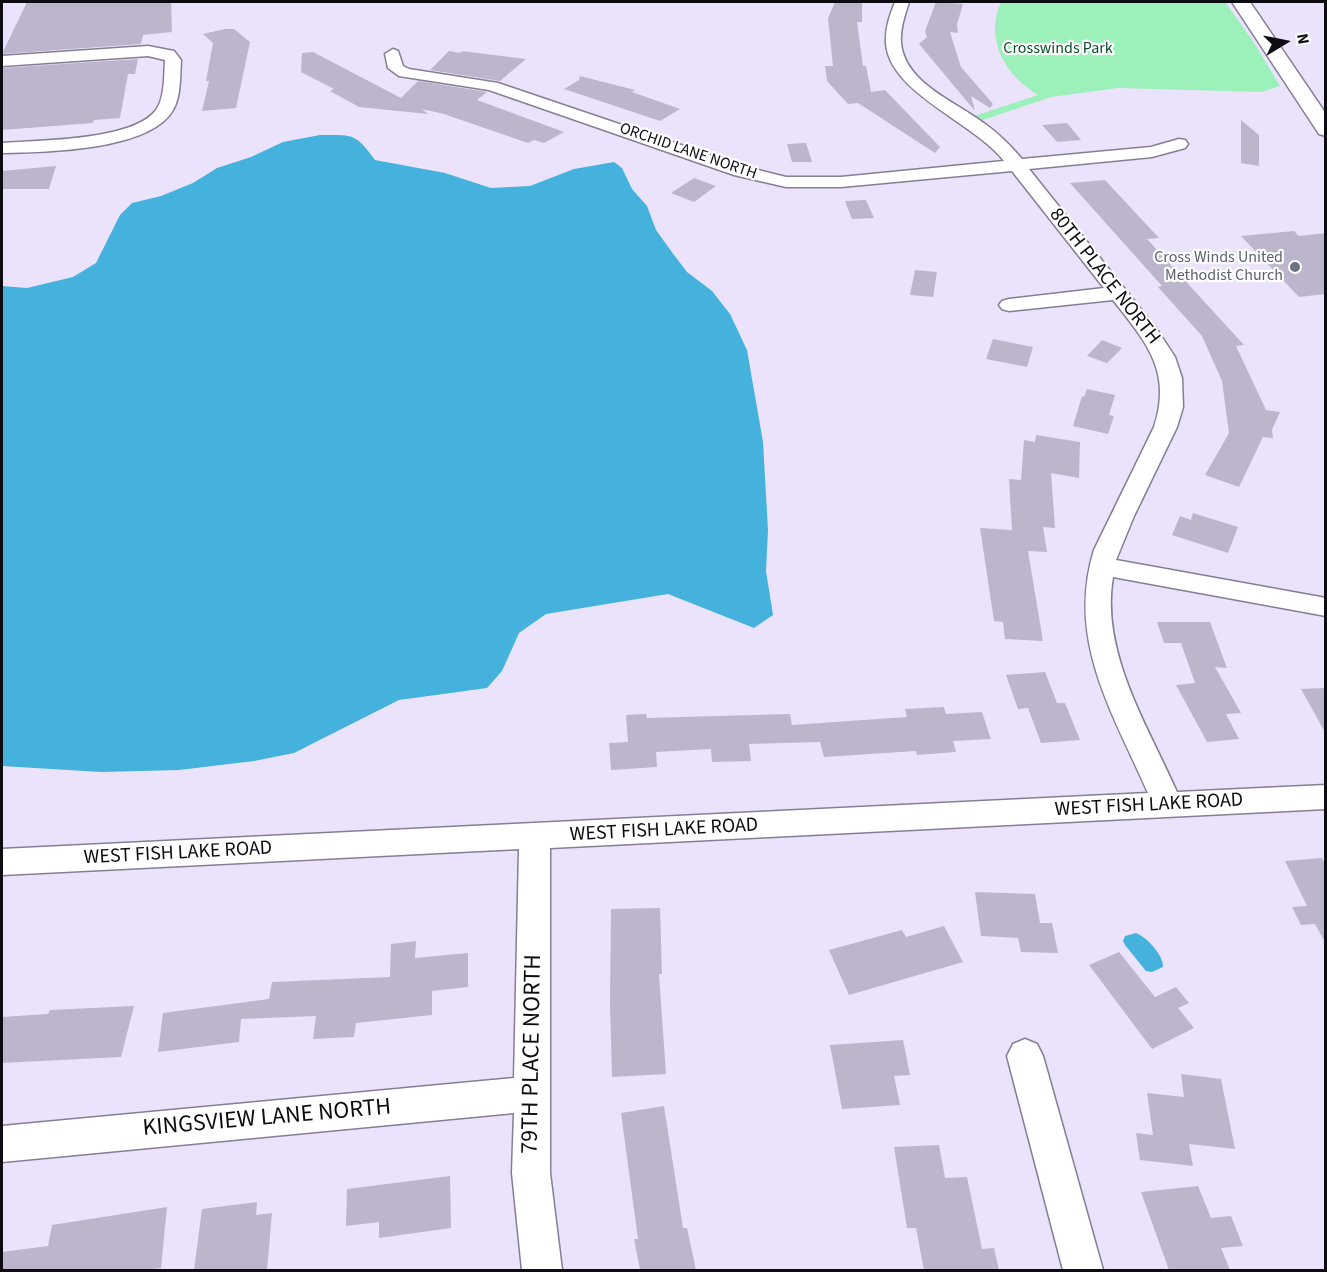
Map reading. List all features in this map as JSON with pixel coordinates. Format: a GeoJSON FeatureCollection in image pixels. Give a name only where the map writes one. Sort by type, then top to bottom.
{"type":"FeatureCollection","features":[{"type":"Feature","properties":{"kind":"main road"},"geometry":{"type":"LineString","coordinates":[[1241,2],[1326,130]]}},
{"type":"Feature","properties":{"kind":"street","name":"80TH PLACE NORTH"},"geometry":{"type":"LineString","coordinates":[[902,2],[895,25],[895,50],[910,80],[925,93],[987,133],[1016,165],[1118,293],[1163,354],[1172,384],[1172,411],[1162,439],[1112,534],[1101,566],[1097,605],[1103,646],[1120,694],[1168,805]]}},
{"type":"Feature","properties":{"kind":"street"},"geometry":{"type":"LineString","coordinates":[[2,61],[148,51],[169,54],[173,60],[165,110],[154,121],[138,130],[105,139],[2,148]]}},
{"type":"Feature","properties":{"kind":"street","name":"ORCHID LANE NORTH"},"geometry":{"type":"LineString","coordinates":[[393,54],[396,68],[405,73],[492,86],[763,178],[797,182],[842,182],[1152,152],[1179,144]]}},
{"type":"Feature","properties":{"kind":"street"},"geometry":{"type":"LineString","coordinates":[[1009,305],[1118,293]]}},
{"type":"Feature","properties":{"kind":"street"},"geometry":{"type":"LineString","coordinates":[[1101,566],[1326,608]]}},
{"type":"Feature","properties":{"kind":"street","name":"WEST FISH LAKE ROAD"},"geometry":{"type":"LineString","coordinates":[[2,862],[1326,797]]}},
{"type":"Feature","properties":{"kind":"street","name":"79TH PLACE NORTH"},"geometry":{"type":"LineString","coordinates":[[534,837],[531,1173],[542,1270]]}},
{"type":"Feature","properties":{"kind":"street"},"geometry":{"type":"LineString","coordinates":[[1025,1056],[1083,1270]]}},
{"type":"Feature","properties":{"kind":"street","name":"KINGSVIEW LANE NORTH"},"geometry":{"type":"LineString","coordinates":[[2,1144],[532,1094]]}},
{"type":"Feature","properties":{"kind":"green space","name":"Crosswinds Park"},"geometry":{"type":"Polygon","coordinates":[[[1001,2],[1225,2],[1253,41],[1280,86],[1261,92],[1118,88],[1051,97],[983,120],[974,116],[1038,95],[1016,78],[1001,56],[995,30],[996,16],[1001,2]]]}},
{"type":"Feature","properties":{"kind":"water"},"geometry":{"type":"Polygon","coordinates":[[[320,135],[352,137],[362,144],[375,160],[445,173],[491,188],[530,186],[574,169],[614,162],[622,168],[632,189],[647,206],[656,230],[687,272],[712,291],[730,314],[747,350],[763,442],[768,530],[766,571],[773,615],[754,628],[668,594],[546,614],[519,633],[502,671],[487,688],[399,700],[294,753],[254,761],[179,770],[101,772],[2,766],[2,286],[27,288],[73,277],[96,263],[120,215],[132,203],[161,196],[193,183],[217,168],[251,157],[283,142],[320,135]]]}},
{"type":"Feature","properties":{"kind":"water"},"geometry":{"type":"Polygon","coordinates":[[[1136,933],[1154,947],[1161,958],[1163,967],[1152,972],[1146,971],[1125,945],[1123,941],[1125,936],[1136,933]]]}},
{"type":"Feature","properties":{"kind":"building"},"geometry":{"type":"Polygon","coordinates":[[[27,2],[171,2],[172,32],[143,35],[141,44],[2,54],[27,2]]]}},
{"type":"Feature","properties":{"kind":"building"},"geometry":{"type":"Polygon","coordinates":[[[835,2],[862,2],[862,22],[857,22],[863,66],[866,66],[871,92],[885,90],[940,147],[935,153],[858,103],[848,104],[827,81],[825,66],[833,66],[828,18],[835,2]]]}},
{"type":"Feature","properties":{"kind":"building"},"geometry":{"type":"Polygon","coordinates":[[[936,2],[963,4],[957,24],[958,33],[950,32],[961,67],[993,104],[990,108],[971,96],[975,111],[919,44],[927,37],[925,31],[936,2]]]}},
{"type":"Feature","properties":{"kind":"building"},"geometry":{"type":"Polygon","coordinates":[[[234,29],[250,42],[236,108],[202,111],[209,81],[206,81],[213,43],[203,34],[234,29]]]}},
{"type":"Feature","properties":{"kind":"building"},"geometry":{"type":"Polygon","coordinates":[[[449,51],[526,59],[500,81],[430,70],[449,51]]]}},
{"type":"Feature","properties":{"kind":"building"},"geometry":{"type":"Polygon","coordinates":[[[313,52],[401,98],[418,81],[487,92],[477,100],[564,132],[544,143],[534,140],[528,143],[444,114],[422,109],[428,114],[359,107],[330,91],[334,89],[301,72],[302,53],[313,52]]]}},
{"type":"Feature","properties":{"kind":"building"},"geometry":{"type":"Polygon","coordinates":[[[138,59],[135,74],[128,74],[120,118],[94,120],[93,123],[2,130],[2,68],[138,59]]]}},
{"type":"Feature","properties":{"kind":"building"},"geometry":{"type":"Polygon","coordinates":[[[580,76],[635,90],[632,92],[680,109],[660,121],[564,89],[579,80],[580,76]]]}},
{"type":"Feature","properties":{"kind":"building"},"geometry":{"type":"Polygon","coordinates":[[[1241,120],[1259,135],[1259,166],[1241,163],[1241,120]]]}},
{"type":"Feature","properties":{"kind":"building"},"geometry":{"type":"Polygon","coordinates":[[[1067,123],[1081,140],[1057,142],[1042,125],[1067,123]]]}},
{"type":"Feature","properties":{"kind":"building"},"geometry":{"type":"Polygon","coordinates":[[[806,143],[812,162],[792,162],[787,144],[806,143]]]}},
{"type":"Feature","properties":{"kind":"building"},"geometry":{"type":"Polygon","coordinates":[[[56,166],[49,189],[2,189],[2,171],[56,166]]]}},
{"type":"Feature","properties":{"kind":"building"},"geometry":{"type":"Polygon","coordinates":[[[694,178],[716,186],[694,202],[671,193],[694,178]]]}},
{"type":"Feature","properties":{"kind":"building"},"geometry":{"type":"Polygon","coordinates":[[[1105,180],[1159,238],[1147,239],[1244,345],[1236,346],[1266,410],[1280,412],[1272,430],[1273,438],[1263,437],[1239,487],[1205,475],[1229,433],[1222,381],[1202,336],[1158,287],[1162,286],[1070,183],[1105,180]]]}},
{"type":"Feature","properties":{"kind":"building"},"geometry":{"type":"Polygon","coordinates":[[[866,200],[874,218],[852,219],[845,201],[866,200]]]}},
{"type":"Feature","properties":{"kind":"building","name":"Cross Winds United Methodist Church"},"geometry":{"type":"Polygon","coordinates":[[[1294,231],[1299,236],[1326,233],[1326,294],[1299,297],[1241,236],[1294,231]]]}},
{"type":"Feature","properties":{"kind":"building"},"geometry":{"type":"Polygon","coordinates":[[[915,270],[937,272],[933,297],[910,295],[915,270]]]}},
{"type":"Feature","properties":{"kind":"building"},"geometry":{"type":"Polygon","coordinates":[[[993,339],[1033,347],[1027,367],[986,359],[993,339]]]}},
{"type":"Feature","properties":{"kind":"building"},"geometry":{"type":"Polygon","coordinates":[[[1102,340],[1122,348],[1107,363],[1087,356],[1102,340]]]}},
{"type":"Feature","properties":{"kind":"building"},"geometry":{"type":"Polygon","coordinates":[[[1087,389],[1115,395],[1109,415],[1114,416],[1108,434],[1073,426],[1082,396],[1084,397],[1087,389]]]}},
{"type":"Feature","properties":{"kind":"building"},"geometry":{"type":"Polygon","coordinates":[[[1036,435],[1080,442],[1079,478],[1051,473],[1055,528],[1043,527],[1047,552],[1028,551],[1043,641],[1005,639],[1003,622],[994,621],[980,528],[1012,530],[1009,479],[1021,480],[1024,440],[1035,442],[1036,435]]]}},
{"type":"Feature","properties":{"kind":"building"},"geometry":{"type":"Polygon","coordinates":[[[1193,513],[1238,527],[1228,553],[1172,535],[1180,516],[1191,520],[1193,513]]]}},
{"type":"Feature","properties":{"kind":"building"},"geometry":{"type":"Polygon","coordinates":[[[1157,622],[1210,622],[1227,668],[1215,667],[1241,713],[1226,714],[1239,739],[1207,742],[1176,685],[1195,683],[1181,643],[1164,643],[1157,622]]]}},
{"type":"Feature","properties":{"kind":"building"},"geometry":{"type":"Polygon","coordinates":[[[1045,672],[1057,703],[1065,703],[1080,740],[1041,743],[1028,708],[1018,709],[1006,675],[1045,672]]]}},
{"type":"Feature","properties":{"kind":"building"},"geometry":{"type":"Polygon","coordinates":[[[1326,688],[1326,734],[1301,689],[1326,688]]]}},
{"type":"Feature","properties":{"kind":"building"},"geometry":{"type":"Polygon","coordinates":[[[944,707],[946,714],[982,712],[991,739],[953,741],[956,752],[917,755],[916,751],[824,757],[820,742],[749,744],[751,761],[712,762],[711,749],[656,752],[657,767],[611,770],[609,743],[628,742],[626,715],[646,714],[647,718],[790,714],[792,725],[907,717],[905,709],[944,707]]]}},
{"type":"Feature","properties":{"kind":"building"},"geometry":{"type":"Polygon","coordinates":[[[1322,858],[1326,866],[1326,944],[1315,924],[1301,925],[1292,907],[1307,906],[1285,861],[1322,858]]]}},
{"type":"Feature","properties":{"kind":"building"},"geometry":{"type":"Polygon","coordinates":[[[975,892],[1035,894],[1040,923],[1052,923],[1058,953],[1021,952],[1018,938],[981,936],[975,892]]]}},
{"type":"Feature","properties":{"kind":"building"},"geometry":{"type":"Polygon","coordinates":[[[660,908],[662,974],[659,974],[666,1074],[612,1077],[611,909],[660,908]]]}},
{"type":"Feature","properties":{"kind":"building"},"geometry":{"type":"Polygon","coordinates":[[[944,926],[963,962],[849,995],[829,950],[902,930],[906,937],[944,926]]]}},
{"type":"Feature","properties":{"kind":"building"},"geometry":{"type":"Polygon","coordinates":[[[416,941],[415,958],[468,953],[468,987],[432,991],[432,1015],[356,1023],[354,1037],[313,1039],[316,1016],[241,1019],[239,1042],[158,1052],[163,1013],[269,999],[272,982],[390,977],[391,944],[416,941]]]}},
{"type":"Feature","properties":{"kind":"building"},"geometry":{"type":"Polygon","coordinates":[[[1119,952],[1155,997],[1176,987],[1189,1003],[1178,1008],[1194,1028],[1152,1049],[1089,965],[1119,952]]]}},
{"type":"Feature","properties":{"kind":"building"},"geometry":{"type":"Polygon","coordinates":[[[134,1006],[121,1057],[2,1063],[2,1017],[48,1014],[50,1010],[134,1006]]]}},
{"type":"Feature","properties":{"kind":"building"},"geometry":{"type":"Polygon","coordinates":[[[903,1040],[910,1075],[894,1076],[900,1105],[842,1109],[830,1045],[903,1040]]]}},
{"type":"Feature","properties":{"kind":"building"},"geometry":{"type":"Polygon","coordinates":[[[1181,1074],[1221,1079],[1235,1149],[1189,1144],[1193,1166],[1140,1160],[1136,1133],[1153,1135],[1147,1093],[1184,1097],[1181,1074]]]}},
{"type":"Feature","properties":{"kind":"building"},"geometry":{"type":"Polygon","coordinates":[[[664,1106],[683,1228],[687,1228],[696,1270],[640,1270],[634,1239],[638,1239],[621,1113],[664,1106]]]}},
{"type":"Feature","properties":{"kind":"building"},"geometry":{"type":"Polygon","coordinates":[[[939,1145],[945,1178],[967,1177],[982,1249],[994,1248],[999,1270],[924,1270],[916,1228],[907,1228],[894,1147],[939,1145]]]}},
{"type":"Feature","properties":{"kind":"building"},"geometry":{"type":"Polygon","coordinates":[[[450,1176],[451,1228],[379,1238],[379,1222],[346,1226],[347,1189],[450,1176]]]}},
{"type":"Feature","properties":{"kind":"building"},"geometry":{"type":"Polygon","coordinates":[[[1198,1186],[1211,1218],[1231,1216],[1243,1246],[1221,1248],[1230,1270],[1169,1270],[1141,1192],[1198,1186]]]}},
{"type":"Feature","properties":{"kind":"building"},"geometry":{"type":"Polygon","coordinates":[[[257,1202],[256,1215],[272,1213],[267,1270],[194,1270],[202,1209],[257,1202]]]}},
{"type":"Feature","properties":{"kind":"building"},"geometry":{"type":"Polygon","coordinates":[[[167,1207],[161,1268],[2,1270],[2,1252],[48,1246],[52,1225],[167,1207]]]}},
{"type":"Feature","properties":{"kind":"place","name":"Cross Winds United Methodist Church"},"geometry":{"type":"Point","coordinates":[1295,267]}}]}
